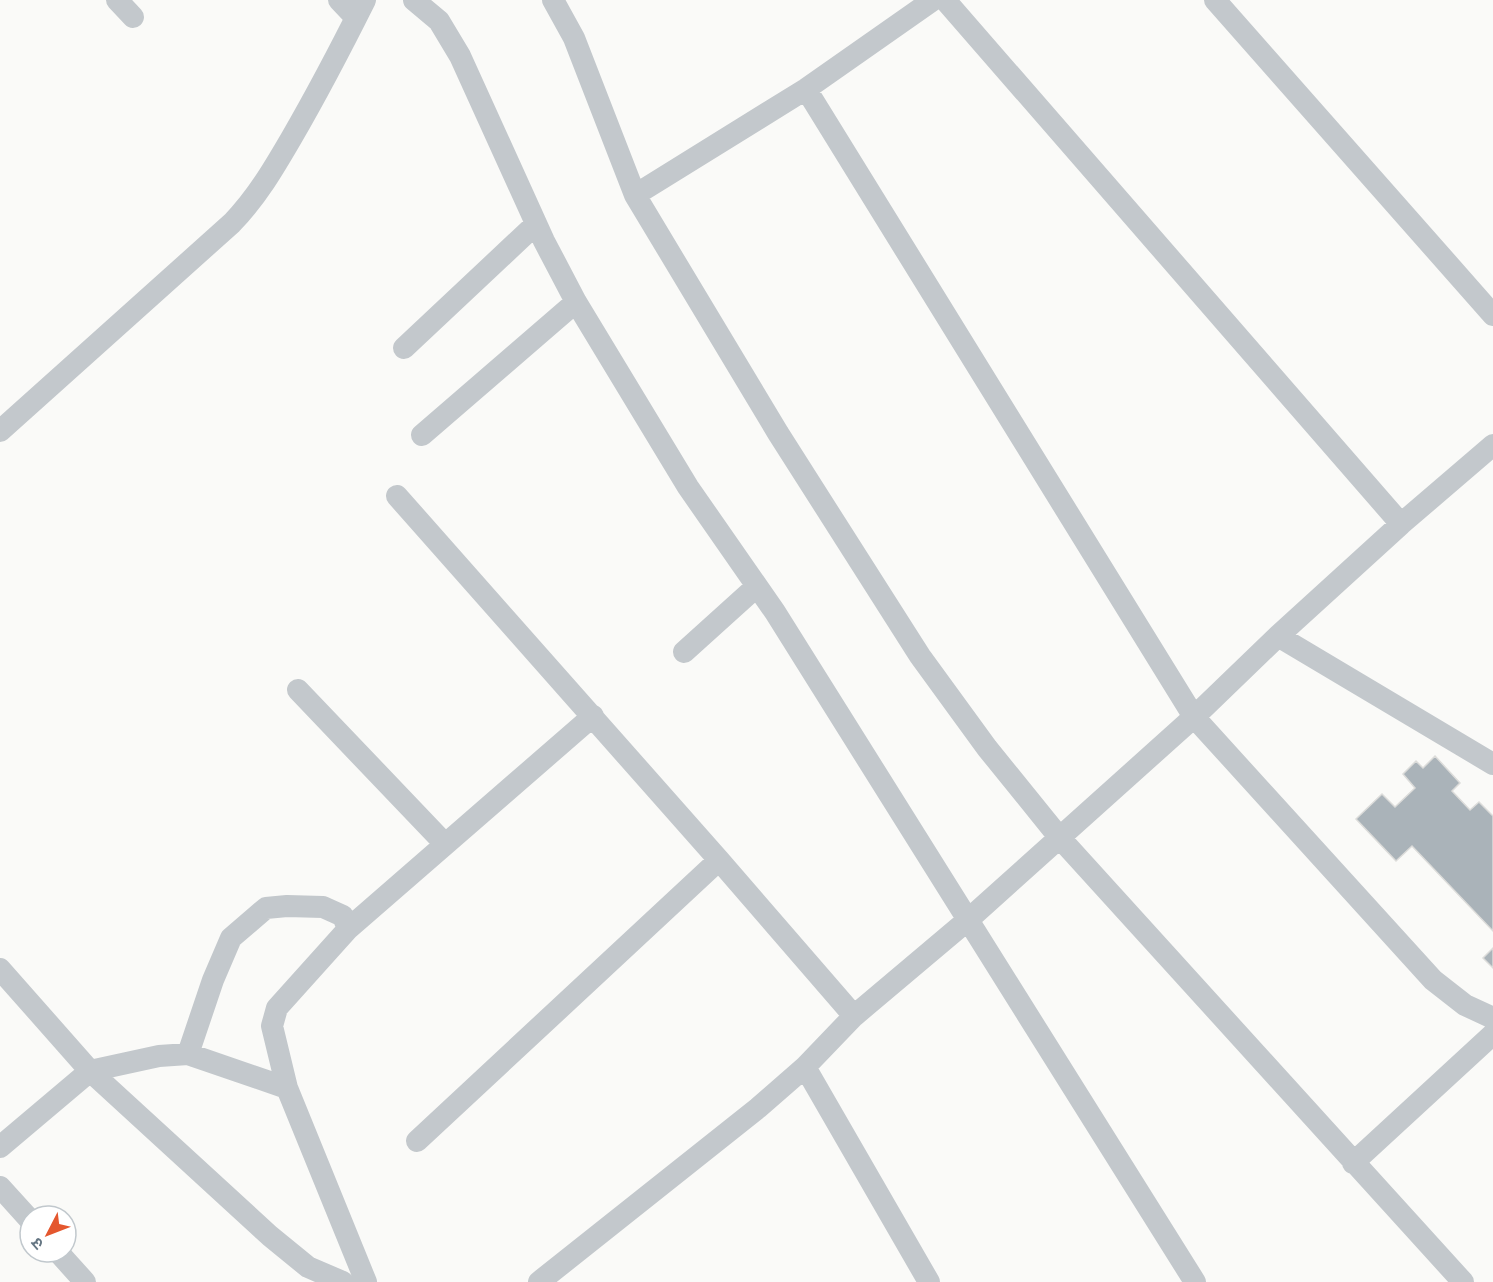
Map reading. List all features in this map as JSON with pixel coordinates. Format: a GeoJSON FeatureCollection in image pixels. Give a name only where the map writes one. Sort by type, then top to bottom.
{"type":"FeatureCollection","features":[{"type":"Feature","properties":{"kind":"street"},"geometry":{"type":"LineString","coordinates":[[117,0],[133,17]]}},
{"type":"Feature","properties":{"kind":"street"},"geometry":{"type":"LineString","coordinates":[[0,431],[232,223],[251,203],[263,187],[317,95],[361,9],[339,0]]}},
{"type":"Feature","properties":{"kind":"street"},"geometry":{"type":"LineString","coordinates":[[414,0],[439,21],[460,56],[536,224],[576,302],[688,487],[775,612],[1196,1282]]}},
{"type":"Feature","properties":{"kind":"street"},"geometry":{"type":"LineString","coordinates":[[554,0],[574,38],[635,195],[778,433],[920,656],[987,748],[1059,837],[1463,1282]]}},
{"type":"Feature","properties":{"kind":"street"},"geometry":{"type":"LineString","coordinates":[[635,195],[806,89],[933,0]]}},
{"type":"Feature","properties":{"kind":"street"},"geometry":{"type":"LineString","coordinates":[[945,0],[1401,524]]}},
{"type":"Feature","properties":{"kind":"street"},"geometry":{"type":"LineString","coordinates":[[1215,0],[1493,315]]}},
{"type":"Feature","properties":{"kind":"street"},"geometry":{"type":"LineString","coordinates":[[806,89],[1194,717],[1433,980],[1465,1005],[1493,1018]]}},
{"type":"Feature","properties":{"kind":"street"},"geometry":{"type":"LineString","coordinates":[[405,348],[536,224]]}},
{"type":"Feature","properties":{"kind":"street"},"geometry":{"type":"LineString","coordinates":[[422,435],[576,302]]}},
{"type":"Feature","properties":{"kind":"street"},"geometry":{"type":"LineString","coordinates":[[539,1282],[758,1108],[805,1067],[854,1016],[969,919],[1194,717],[1278,636],[1401,524],[1493,445]]}},
{"type":"Feature","properties":{"kind":"street"},"geometry":{"type":"LineString","coordinates":[[398,496],[854,1016]]}},
{"type":"Feature","properties":{"kind":"street"},"geometry":{"type":"LineString","coordinates":[[684,652],[756,587]]}},
{"type":"Feature","properties":{"kind":"street"},"geometry":{"type":"LineString","coordinates":[[1278,636],[1493,765]]}},
{"type":"Feature","properties":{"kind":"street"},"geometry":{"type":"LineString","coordinates":[[298,690],[445,844]]}},
{"type":"Feature","properties":{"kind":"street"},"geometry":{"type":"LineString","coordinates":[[366,1282],[287,1088],[273,1026],[277,1008],[348,929],[593,717]]}},
{"type":"Feature","properties":{"kind":"street"},"geometry":{"type":"LineString","coordinates":[[417,1141],[719,860]]}},
{"type":"Feature","properties":{"kind":"street"},"geometry":{"type":"LineString","coordinates":[[188,1054],[213,980],[231,938],[266,908],[322,907],[343,916],[348,929]]}},
{"type":"Feature","properties":{"kind":"street"},"geometry":{"type":"LineString","coordinates":[[0,969],[90,1071],[270,1236],[308,1267],[343,1282]]}},
{"type":"Feature","properties":{"kind":"street"},"geometry":{"type":"LineString","coordinates":[[1353,1163],[1493,1034]]}},
{"type":"Feature","properties":{"kind":"street"},"geometry":{"type":"LineString","coordinates":[[2,1141],[90,1071],[159,1056],[188,1054],[287,1088]]}},
{"type":"Feature","properties":{"kind":"street"},"geometry":{"type":"LineString","coordinates":[[805,1067],[929,1282]]}},
{"type":"Feature","properties":{"kind":"street"},"geometry":{"type":"LineString","coordinates":[[0,1187],[18,1207]]}},
{"type":"Feature","properties":{"kind":"street"},"geometry":{"type":"LineString","coordinates":[[69,1264],[86,1282]]}},
{"type":"Feature","properties":{"kind":"building"},"geometry":{"type":"Polygon","coordinates":[[[1435,756],[1460,783],[1452,791],[1470,810],[1479,802],[1493,816],[1493,931],[1412,846],[1396,861],[1356,819],[1382,794],[1395,807],[1415,788],[1403,774],[1416,761],[1423,768],[1435,756]]]}},
{"type":"Feature","properties":{"kind":"building"},"geometry":{"type":"Polygon","coordinates":[[[1493,948],[1493,968],[1483,958],[1493,948]]]}}]}
